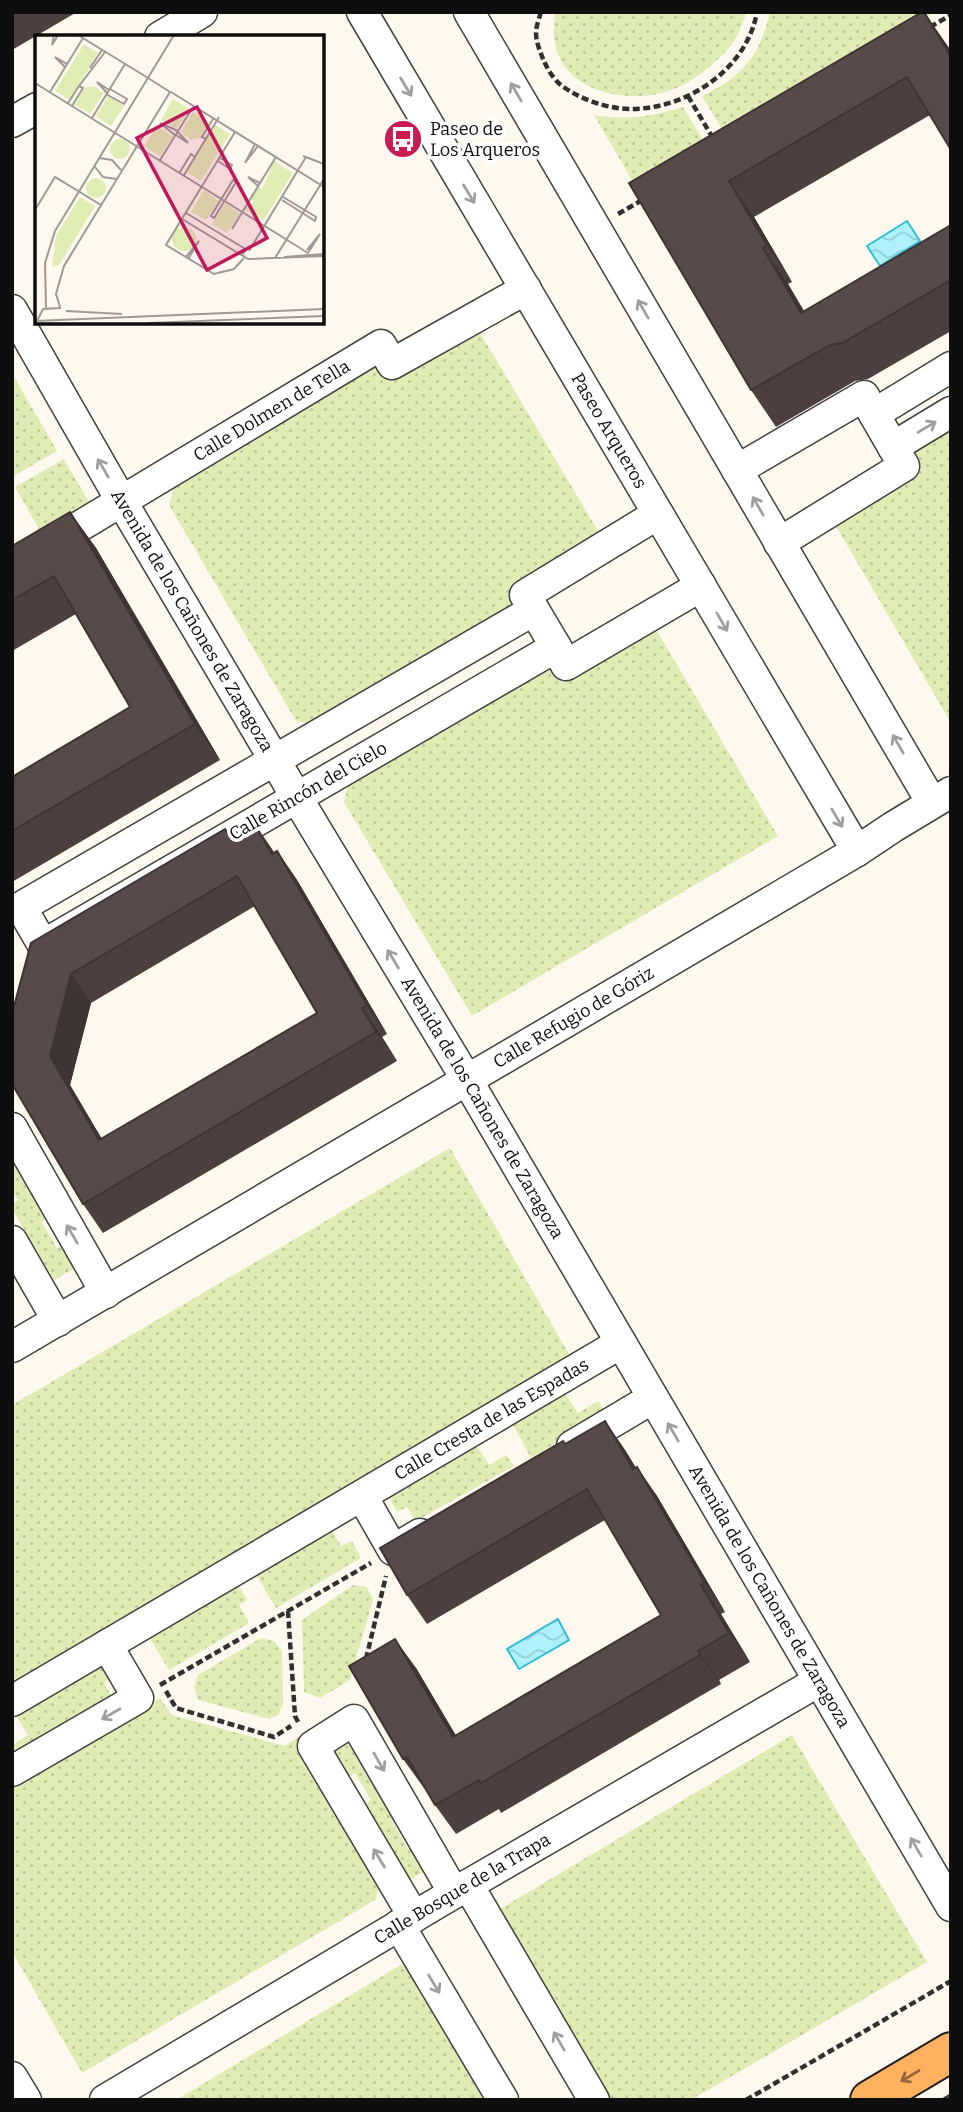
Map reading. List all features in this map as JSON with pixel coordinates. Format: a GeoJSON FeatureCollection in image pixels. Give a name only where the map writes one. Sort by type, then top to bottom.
{"type":"FeatureCollection","features":[{"type":"Feature","properties":{"kind":"main road"},"geometry":{"type":"LineString","coordinates":[[870,2100],[951,2052]]}},
{"type":"Feature","properties":{"kind":"street"},"geometry":{"type":"LineString","coordinates":[[163,35],[202,12]]}},
{"type":"Feature","properties":{"kind":"street","name":"Paseo Arqueros"},"geometry":{"type":"LineString","coordinates":[[362,12],[857,852]]}},
{"type":"Feature","properties":{"kind":"street"},"geometry":{"type":"LineString","coordinates":[[469,12],[779,543],[942,798]]}},
{"type":"Feature","properties":{"kind":"street"},"geometry":{"type":"LineString","coordinates":[[12,122],[35,109]]}},
{"type":"Feature","properties":{"kind":"street","name":"Calle Dolmen de Tella"},"geometry":{"type":"LineString","coordinates":[[12,567],[381,345],[392,363],[526,289]]}},
{"type":"Feature","properties":{"kind":"street","name":"Avenida de los Cañones de Zaragoza"},"geometry":{"type":"LineString","coordinates":[[12,310],[122,502],[467,1080],[951,1906]]}},
{"type":"Feature","properties":{"kind":"street"},"geometry":{"type":"LineString","coordinates":[[874,414],[951,367]]}},
{"type":"Feature","properties":{"kind":"street"},"geometry":{"type":"LineString","coordinates":[[737,470],[864,396],[904,466],[779,543]]}},
{"type":"Feature","properties":{"kind":"street"},"geometry":{"type":"LineString","coordinates":[[893,447],[951,412]]}},
{"type":"Feature","properties":{"kind":"street"},"geometry":{"type":"LineString","coordinates":[[658,513],[525,595],[566,665],[701,586]]}},
{"type":"Feature","properties":{"kind":"street","name":"Calle Rincón del Cielo"},"geometry":{"type":"LineString","coordinates":[[534,610],[22,907],[22,932],[43,945],[556,647]]}},
{"type":"Feature","properties":{"kind":"street","name":"Calle Refugio de Góriz"},"geometry":{"type":"LineString","coordinates":[[12,1348],[857,852],[942,798]]}},
{"type":"Feature","properties":{"kind":"street"},"geometry":{"type":"LineString","coordinates":[[12,1128],[106,1293]]}},
{"type":"Feature","properties":{"kind":"street"},"geometry":{"type":"LineString","coordinates":[[12,1241],[58,1321]]}},
{"type":"Feature","properties":{"kind":"street","name":"Calle Cresta de las Espadas"},"geometry":{"type":"LineString","coordinates":[[12,1701],[621,1343]]}},
{"type":"Feature","properties":{"kind":"street"},"geometry":{"type":"LineString","coordinates":[[547,1460],[653,1398]]}},
{"type":"Feature","properties":{"kind":"street"},"geometry":{"type":"LineString","coordinates":[[362,1496],[393,1550],[440,1522]]}},
{"type":"Feature","properties":{"kind":"street"},"geometry":{"type":"LineString","coordinates":[[12,1771],[150,1691],[107,1645]]}},
{"type":"Feature","properties":{"kind":"street","name":"Calle Bosque de la Trapa"},"geometry":{"type":"LineString","coordinates":[[105,2100],[819,1681]]}},
{"type":"Feature","properties":{"kind":"street"},"geometry":{"type":"LineString","coordinates":[[503,2100],[305,1734],[354,1720],[594,2100]]}},
{"type":"Feature","properties":{"kind":"street"},"geometry":{"type":"LineString","coordinates":[[12,2077],[26,2100]]}},
{"type":"Feature","properties":{"kind":"path"},"geometry":{"type":"LineString","coordinates":[[541,12],[536,33],[538,48],[559,84],[580,97],[630,109],[662,105],[688,96],[707,85],[736,59],[754,26],[757,12]]}},
{"type":"Feature","properties":{"kind":"path"},"geometry":{"type":"LineString","coordinates":[[928,29],[951,15]]}},
{"type":"Feature","properties":{"kind":"path"},"geometry":{"type":"LineString","coordinates":[[688,96],[715,141]]}},
{"type":"Feature","properties":{"kind":"path"},"geometry":{"type":"LineString","coordinates":[[595,228],[653,194]]}},
{"type":"Feature","properties":{"kind":"path"},"geometry":{"type":"LineString","coordinates":[[305,1734],[274,1737],[176,1707],[150,1691],[393,1550]]}},
{"type":"Feature","properties":{"kind":"path"},"geometry":{"type":"LineString","coordinates":[[363,1672],[393,1550]]}},
{"type":"Feature","properties":{"kind":"path"},"geometry":{"type":"LineString","coordinates":[[288,1611],[295,1716],[305,1734]]}},
{"type":"Feature","properties":{"kind":"path"},"geometry":{"type":"LineString","coordinates":[[305,1734],[308,1716]]}},
{"type":"Feature","properties":{"kind":"path"},"geometry":{"type":"LineString","coordinates":[[746,2100],[951,1981]]}},
{"type":"Feature","properties":{"kind":"green space"},"geometry":{"type":"Polygon","coordinates":[[[555,12],[746,12],[739,32],[729,48],[697,77],[666,92],[630,96],[595,89],[579,81],[567,69],[555,44],[555,12]]]}},
{"type":"Feature","properties":{"kind":"green space"},"geometry":{"type":"Polygon","coordinates":[[[770,12],[935,12],[726,136],[702,96],[728,81],[747,63],[766,28],[770,12]]]}},
{"type":"Feature","properties":{"kind":"green space"},"geometry":{"type":"Polygon","coordinates":[[[683,107],[707,146],[636,187],[594,115],[639,117],[683,107]]]}},
{"type":"Feature","properties":{"kind":"green space"},"geometry":{"type":"Polygon","coordinates":[[[476,326],[601,536],[523,606],[318,725],[296,721],[169,505],[176,481],[379,362],[476,326]]]}},
{"type":"Feature","properties":{"kind":"green space"},"geometry":{"type":"Polygon","coordinates":[[[12,373],[57,451],[12,477],[12,373]]]}},
{"type":"Feature","properties":{"kind":"green space"},"geometry":{"type":"Polygon","coordinates":[[[951,427],[951,723],[833,521],[919,469],[910,451],[951,427]]]}},
{"type":"Feature","properties":{"kind":"green space"},"geometry":{"type":"Polygon","coordinates":[[[64,459],[92,507],[43,536],[15,487],[64,459]]]}},
{"type":"Feature","properties":{"kind":"green space"},"geometry":{"type":"Polygon","coordinates":[[[654,626],[778,836],[472,1016],[344,802],[350,778],[554,659],[654,626]]]}},
{"type":"Feature","properties":{"kind":"green space"},"geometry":{"type":"Polygon","coordinates":[[[450,1148],[573,1361],[12,1690],[12,1405],[450,1148]]]}},
{"type":"Feature","properties":{"kind":"green space"},"geometry":{"type":"Polygon","coordinates":[[[12,1151],[50,1216],[42,1222],[57,1248],[66,1243],[79,1266],[54,1280],[12,1209],[12,1204],[18,1200],[12,1190],[12,1151]]]}},
{"type":"Feature","properties":{"kind":"green space"},"geometry":{"type":"Polygon","coordinates":[[[563,1390],[578,1413],[598,1401],[606,1413],[531,1458],[511,1421],[563,1390]]]}},
{"type":"Feature","properties":{"kind":"green space"},"geometry":{"type":"Polygon","coordinates":[[[475,1442],[489,1465],[506,1455],[514,1466],[416,1521],[407,1507],[397,1512],[387,1493],[475,1442]]]}},
{"type":"Feature","properties":{"kind":"green space"},"geometry":{"type":"Polygon","coordinates":[[[331,1529],[341,1546],[352,1541],[361,1558],[276,1608],[255,1573],[331,1529]]]}},
{"type":"Feature","properties":{"kind":"green space"},"geometry":{"type":"Polygon","coordinates":[[[237,1583],[247,1600],[239,1605],[249,1623],[169,1670],[148,1635],[237,1583]]]}},
{"type":"Feature","properties":{"kind":"green space"},"geometry":{"type":"Polygon","coordinates":[[[353,1585],[367,1587],[373,1600],[350,1680],[320,1698],[304,1692],[302,1620],[353,1585]]]}},
{"type":"Feature","properties":{"kind":"green space"},"geometry":{"type":"Polygon","coordinates":[[[261,1638],[274,1641],[282,1651],[283,1705],[278,1715],[269,1719],[198,1700],[194,1687],[198,1675],[261,1638]]]}},
{"type":"Feature","properties":{"kind":"green space"},"geometry":{"type":"Polygon","coordinates":[[[102,1660],[112,1677],[104,1683],[114,1700],[18,1757],[12,1745],[28,1735],[14,1712],[102,1660]]]}},
{"type":"Feature","properties":{"kind":"green space"},"geometry":{"type":"Polygon","coordinates":[[[160,1698],[172,1715],[285,1746],[298,1737],[382,1878],[375,1900],[82,2073],[12,1952],[12,1785],[160,1698]]]}},
{"type":"Feature","properties":{"kind":"green space"},"geometry":{"type":"Polygon","coordinates":[[[792,1735],[927,1962],[691,2100],[612,2100],[500,1909],[792,1735]]]}},
{"type":"Feature","properties":{"kind":"green space"},"geometry":{"type":"Polygon","coordinates":[[[356,1740],[400,1815],[392,1820],[408,1849],[418,1843],[432,1867],[408,1881],[364,1805],[371,1800],[355,1773],[347,1778],[333,1753],[356,1740]]]}},
{"type":"Feature","properties":{"kind":"green space"},"geometry":{"type":"Polygon","coordinates":[[[409,1960],[492,2100],[176,2100],[409,1960]]]}},
{"type":"Feature","properties":{"kind":"water"},"geometry":{"type":"Polygon","coordinates":[[[907,221],[920,241],[880,266],[867,246],[907,221]]]}},
{"type":"Feature","properties":{"kind":"water"},"geometry":{"type":"Polygon","coordinates":[[[558,1619],[569,1640],[519,1669],[507,1649],[558,1619]]]}},
{"type":"Feature","properties":{"kind":"building"},"geometry":{"type":"Polygon","coordinates":[[[922,12],[951,57],[951,150],[907,77],[729,181],[767,245],[763,248],[801,313],[951,225],[951,280],[842,343],[830,345],[751,390],[629,183],[922,12]]]}},
{"type":"Feature","properties":{"kind":"building"},"geometry":{"type":"Polygon","coordinates":[[[70,512],[195,724],[12,831],[12,777],[130,707],[54,576],[12,600],[12,546],[70,512]]]}},
{"type":"Feature","properties":{"kind":"building"},"geometry":{"type":"Polygon","coordinates":[[[252,820],[272,854],[277,851],[367,1005],[362,1008],[376,1032],[83,1204],[12,1084],[12,1014],[31,943],[225,829],[228,834],[252,820]],[[237,876],[71,974],[50,1056],[99,1140],[317,1013],[237,876]]]}},
{"type":"Feature","properties":{"kind":"building"},"geometry":{"type":"Polygon","coordinates":[[[605,1421],[633,1469],[637,1467],[705,1583],[701,1585],[729,1633],[698,1651],[700,1655],[481,1783],[479,1780],[435,1805],[407,1757],[403,1759],[349,1666],[395,1639],[453,1737],[661,1615],[587,1489],[407,1595],[380,1548],[563,1441],[565,1444],[605,1421]]]}},
{"type":"Feature","properties":{"kind":"place","name":"Paseo de Los Arqueros"},"geometry":{"type":"Point","coordinates":[403,139]}}]}
